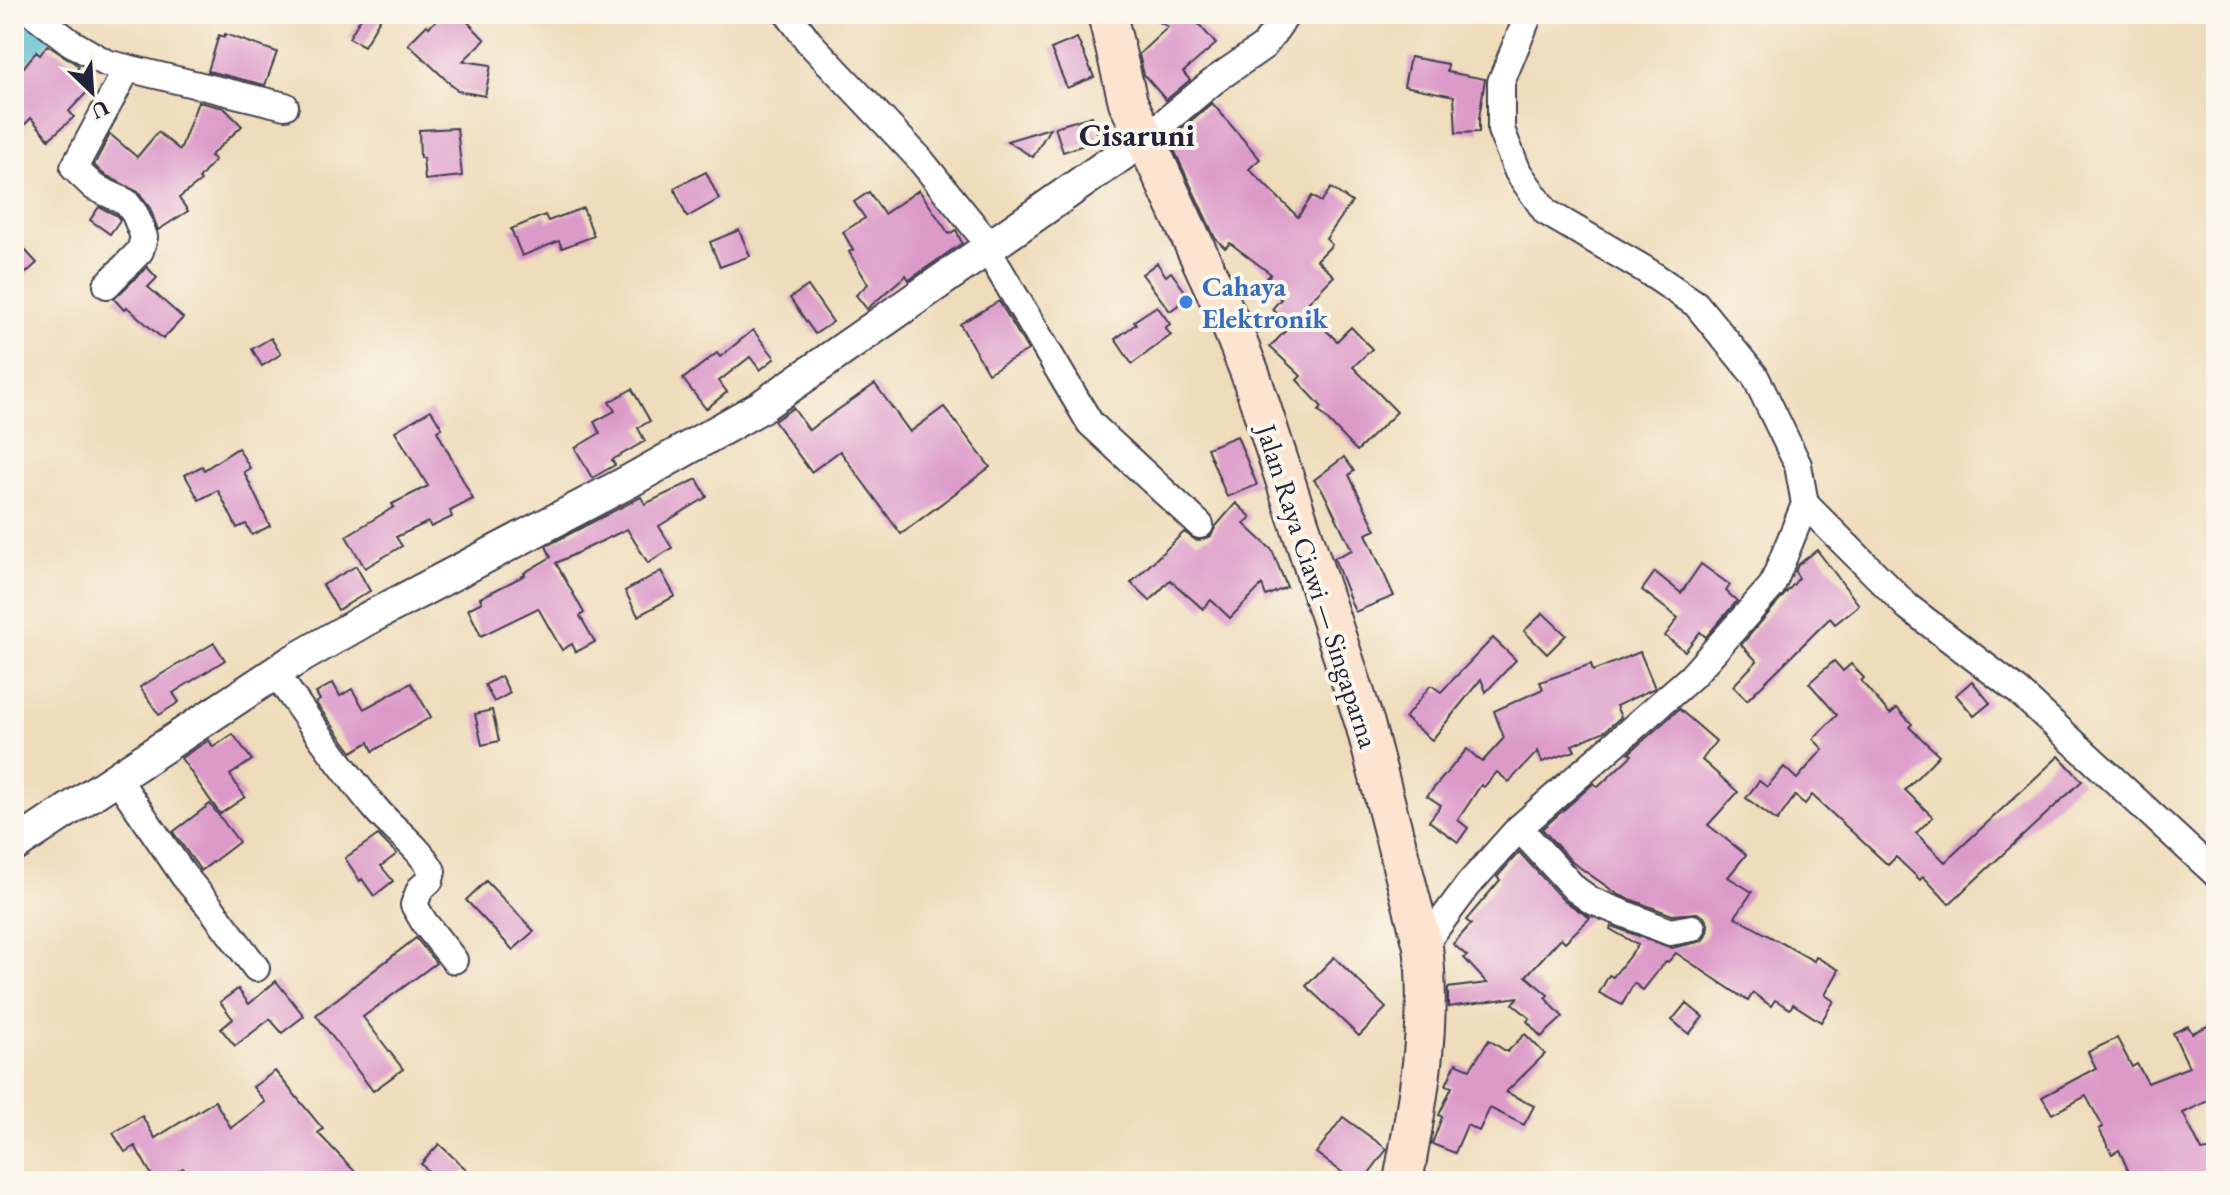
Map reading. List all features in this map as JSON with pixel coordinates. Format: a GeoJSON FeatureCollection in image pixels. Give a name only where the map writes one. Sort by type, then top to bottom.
{"type":"FeatureCollection","features":[{"type":"Feature","properties":{"kind":"main road","name":"Jalan Raya Ciawi — Singaparna"},"geometry":{"type":"LineString","coordinates":[[1107,14],[1128,102],[1228,318],[1250,373],[1365,724],[1423,946],[1427,979],[1427,1030],[1419,1097],[1403,1181]]}},
{"type":"Feature","properties":{"kind":"street"},"geometry":{"type":"LineString","coordinates":[[788,14],[819,53],[918,157],[989,248],[1090,423],[1200,525]]}},
{"type":"Feature","properties":{"kind":"street"},"geometry":{"type":"LineString","coordinates":[[14,846],[276,674],[365,620],[628,482],[759,408],[1144,139],[1215,80],[1264,46],[1287,14]]}},
{"type":"Feature","properties":{"kind":"street"},"geometry":{"type":"LineString","coordinates":[[1423,946],[1469,884],[1519,828],[1691,677],[1772,586],[1805,504],[1798,465],[1755,376],[1696,304],[1644,269],[1546,212],[1518,172],[1501,130],[1501,82],[1529,14]]}},
{"type":"Feature","properties":{"kind":"street"},"geometry":{"type":"LineString","coordinates":[[14,21],[39,20],[106,63],[285,106]]}},
{"type":"Feature","properties":{"kind":"street"},"geometry":{"type":"LineString","coordinates":[[107,285],[140,251],[144,237],[135,214],[126,202],[94,187],[74,168],[127,69]]}},
{"type":"Feature","properties":{"kind":"street"},"geometry":{"type":"LineString","coordinates":[[1805,504],[1908,607],[2019,692],[2216,874]]}},
{"type":"Feature","properties":{"kind":"street"},"geometry":{"type":"LineString","coordinates":[[276,674],[367,798],[423,855],[432,871],[430,880],[420,889],[414,905],[454,960]]}},
{"type":"Feature","properties":{"kind":"street"},"geometry":{"type":"LineString","coordinates":[[117,778],[184,876],[256,968]]}},
{"type":"Feature","properties":{"kind":"street"},"geometry":{"type":"LineString","coordinates":[[1519,828],[1575,889],[1592,901],[1670,932],[1692,928]]}},
{"type":"Feature","properties":{"kind":"building"},"geometry":{"type":"Polygon","coordinates":[[[363,14],[383,14],[364,46],[349,38],[363,14]]]}},
{"type":"Feature","properties":{"kind":"building"},"geometry":{"type":"Polygon","coordinates":[[[443,14],[460,14],[485,40],[463,61],[491,65],[485,96],[458,91],[408,44],[443,14]]]}},
{"type":"Feature","properties":{"kind":"building"},"geometry":{"type":"Polygon","coordinates":[[[1146,14],[1190,14],[1216,44],[1183,72],[1190,80],[1166,100],[1144,75],[1139,54],[1168,27],[1146,14]]]}},
{"type":"Feature","properties":{"kind":"building"},"geometry":{"type":"Polygon","coordinates":[[[225,34],[277,52],[265,85],[208,71],[219,35],[224,37],[225,34]]]}},
{"type":"Feature","properties":{"kind":"building"},"geometry":{"type":"Polygon","coordinates":[[[1077,38],[1094,77],[1067,88],[1051,49],[1077,38]]]}},
{"type":"Feature","properties":{"kind":"building"},"geometry":{"type":"Polygon","coordinates":[[[47,45],[79,66],[75,73],[91,88],[69,111],[74,117],[49,139],[31,118],[14,136],[14,79],[36,52],[40,55],[47,45]]]}},
{"type":"Feature","properties":{"kind":"building"},"geometry":{"type":"Polygon","coordinates":[[[1410,57],[1448,64],[1447,72],[1485,79],[1479,132],[1456,133],[1454,96],[1404,86],[1410,57]]]}},
{"type":"Feature","properties":{"kind":"building"},"geometry":{"type":"Polygon","coordinates":[[[198,102],[224,108],[242,126],[210,156],[215,160],[199,179],[201,181],[179,198],[188,211],[158,230],[150,208],[138,192],[103,174],[94,165],[110,134],[137,157],[158,132],[180,150],[198,102]]]}},
{"type":"Feature","properties":{"kind":"building"},"geometry":{"type":"Polygon","coordinates":[[[1212,103],[1260,159],[1249,169],[1298,217],[1312,196],[1321,202],[1331,188],[1352,202],[1326,239],[1332,245],[1317,260],[1334,276],[1303,308],[1337,341],[1351,327],[1372,349],[1353,367],[1397,412],[1357,451],[1319,411],[1322,407],[1297,380],[1301,376],[1270,347],[1290,326],[1272,309],[1281,299],[1264,281],[1271,274],[1230,243],[1225,248],[1215,238],[1169,139],[1212,103]]]}},
{"type":"Feature","properties":{"kind":"building"},"geometry":{"type":"Polygon","coordinates":[[[1092,116],[1099,140],[1063,152],[1055,127],[1092,116]]]}},
{"type":"Feature","properties":{"kind":"building"},"geometry":{"type":"Polygon","coordinates":[[[457,128],[462,176],[425,180],[419,130],[457,128]]]}},
{"type":"Feature","properties":{"kind":"building"},"geometry":{"type":"Polygon","coordinates":[[[1050,128],[1033,157],[1007,141],[1050,128]]]}},
{"type":"Feature","properties":{"kind":"building"},"geometry":{"type":"Polygon","coordinates":[[[706,172],[719,199],[687,217],[674,188],[706,172]]]}},
{"type":"Feature","properties":{"kind":"building"},"geometry":{"type":"Polygon","coordinates":[[[919,190],[949,234],[956,230],[962,243],[909,280],[906,275],[867,309],[856,295],[868,284],[849,252],[853,250],[843,232],[865,218],[854,202],[869,192],[884,214],[919,190]]]}},
{"type":"Feature","properties":{"kind":"building"},"geometry":{"type":"Polygon","coordinates":[[[99,207],[120,220],[110,234],[90,220],[99,207]]]}},
{"type":"Feature","properties":{"kind":"building"},"geometry":{"type":"Polygon","coordinates":[[[583,208],[594,236],[562,248],[559,241],[522,256],[511,229],[545,215],[548,221],[583,208]]]}},
{"type":"Feature","properties":{"kind":"building"},"geometry":{"type":"Polygon","coordinates":[[[739,230],[750,256],[720,267],[710,242],[739,230]]]}},
{"type":"Feature","properties":{"kind":"building"},"geometry":{"type":"Polygon","coordinates":[[[14,238],[37,263],[14,284],[14,238]]]}},
{"type":"Feature","properties":{"kind":"building"},"geometry":{"type":"Polygon","coordinates":[[[1157,263],[1166,276],[1171,272],[1189,297],[1170,311],[1142,274],[1157,263]]]}},
{"type":"Feature","properties":{"kind":"building"},"geometry":{"type":"Polygon","coordinates":[[[147,267],[157,278],[148,287],[183,318],[163,339],[114,299],[147,267]]]}},
{"type":"Feature","properties":{"kind":"building"},"geometry":{"type":"Polygon","coordinates":[[[808,286],[833,322],[815,334],[790,298],[808,286]]]}},
{"type":"Feature","properties":{"kind":"building"},"geometry":{"type":"Polygon","coordinates":[[[999,301],[1028,350],[988,373],[960,324],[999,301]]]}},
{"type":"Feature","properties":{"kind":"building"},"geometry":{"type":"Polygon","coordinates":[[[1157,306],[1170,324],[1165,328],[1171,335],[1132,364],[1115,339],[1136,324],[1134,321],[1157,306]]]}},
{"type":"Feature","properties":{"kind":"building"},"geometry":{"type":"Polygon","coordinates":[[[753,330],[775,358],[760,370],[750,357],[719,381],[727,392],[706,409],[683,379],[717,353],[720,357],[753,330]]]}},
{"type":"Feature","properties":{"kind":"building"},"geometry":{"type":"Polygon","coordinates":[[[271,338],[281,354],[262,366],[252,349],[271,338]]]}},
{"type":"Feature","properties":{"kind":"building"},"geometry":{"type":"Polygon","coordinates":[[[875,384],[910,432],[944,407],[990,467],[901,534],[840,451],[811,472],[774,421],[793,408],[809,430],[875,384]]]}},
{"type":"Feature","properties":{"kind":"building"},"geometry":{"type":"Polygon","coordinates":[[[632,389],[650,421],[638,428],[645,441],[612,460],[615,465],[592,478],[575,448],[600,433],[594,422],[615,411],[609,402],[632,389]]]}},
{"type":"Feature","properties":{"kind":"building"},"geometry":{"type":"Polygon","coordinates":[[[431,410],[442,428],[437,431],[473,499],[450,511],[452,517],[431,527],[428,522],[396,537],[402,546],[365,568],[346,536],[394,507],[392,504],[428,486],[395,431],[431,410]]]}},
{"type":"Feature","properties":{"kind":"building"},"geometry":{"type":"Polygon","coordinates":[[[1237,436],[1257,485],[1227,497],[1207,448],[1237,436]]]}},
{"type":"Feature","properties":{"kind":"building"},"geometry":{"type":"Polygon","coordinates":[[[238,448],[250,468],[244,472],[270,526],[252,535],[246,524],[237,528],[218,490],[199,500],[185,475],[202,466],[204,470],[238,448]]]}},
{"type":"Feature","properties":{"kind":"building"},"geometry":{"type":"Polygon","coordinates":[[[1344,457],[1354,471],[1349,475],[1376,530],[1366,534],[1394,596],[1355,612],[1334,558],[1352,550],[1323,491],[1314,480],[1344,457]]]}},
{"type":"Feature","properties":{"kind":"building"},"geometry":{"type":"Polygon","coordinates":[[[697,479],[707,497],[659,526],[672,548],[648,563],[627,529],[556,563],[584,613],[580,616],[595,642],[576,652],[572,644],[562,650],[538,608],[481,636],[468,609],[482,602],[480,598],[525,575],[551,557],[546,546],[641,497],[645,504],[697,479]]]}},
{"type":"Feature","properties":{"kind":"building"},"geometry":{"type":"Polygon","coordinates":[[[1236,503],[1251,517],[1244,524],[1272,550],[1287,587],[1266,596],[1262,585],[1230,618],[1211,600],[1203,609],[1170,580],[1150,601],[1131,583],[1184,532],[1197,541],[1211,536],[1236,503]]]}},
{"type":"Feature","properties":{"kind":"building"},"geometry":{"type":"Polygon","coordinates":[[[1817,550],[1859,605],[1835,624],[1830,618],[1747,700],[1733,686],[1757,661],[1741,645],[1799,578],[1795,572],[1798,565],[1817,550]]]}},
{"type":"Feature","properties":{"kind":"building"},"geometry":{"type":"Polygon","coordinates":[[[1701,564],[1730,585],[1726,591],[1737,601],[1706,637],[1700,632],[1685,651],[1665,636],[1678,618],[1642,590],[1655,572],[1681,593],[1701,564]]]}},
{"type":"Feature","properties":{"kind":"building"},"geometry":{"type":"Polygon","coordinates":[[[356,566],[370,591],[338,610],[323,585],[356,566]]]}},
{"type":"Feature","properties":{"kind":"building"},"geometry":{"type":"Polygon","coordinates":[[[661,571],[675,596],[638,616],[625,591],[661,571]]]}},
{"type":"Feature","properties":{"kind":"building"},"geometry":{"type":"Polygon","coordinates":[[[1543,613],[1566,635],[1547,654],[1524,631],[1543,613]]]}},
{"type":"Feature","properties":{"kind":"building"},"geometry":{"type":"Polygon","coordinates":[[[1493,638],[1516,660],[1486,692],[1481,679],[1432,740],[1405,718],[1431,685],[1441,692],[1493,638]]]}},
{"type":"Feature","properties":{"kind":"building"},"geometry":{"type":"Polygon","coordinates":[[[214,643],[225,660],[173,693],[179,702],[159,715],[140,687],[214,643]]]}},
{"type":"Feature","properties":{"kind":"building"},"geometry":{"type":"Polygon","coordinates":[[[1640,652],[1655,688],[1616,706],[1621,717],[1605,731],[1572,745],[1575,751],[1542,762],[1538,751],[1509,782],[1497,772],[1484,787],[1481,785],[1458,820],[1468,828],[1458,842],[1429,821],[1441,805],[1427,796],[1467,749],[1482,762],[1504,738],[1494,711],[1543,689],[1540,682],[1591,664],[1593,671],[1640,652]]]}},
{"type":"Feature","properties":{"kind":"building"},"geometry":{"type":"Polygon","coordinates":[[[1834,661],[1843,671],[1851,664],[1864,678],[1861,681],[1890,714],[1897,708],[1912,724],[1909,727],[1939,755],[1905,790],[1933,817],[1916,833],[1945,862],[2059,756],[2082,781],[1949,904],[1923,876],[1920,880],[1896,857],[1888,865],[1812,795],[1805,804],[1795,796],[1777,821],[1746,798],[1759,781],[1767,787],[1784,767],[1797,779],[1823,749],[1813,739],[1837,715],[1809,683],[1834,661]]]}},
{"type":"Feature","properties":{"kind":"building"},"geometry":{"type":"Polygon","coordinates":[[[501,676],[510,693],[494,702],[485,685],[501,676]]]}},
{"type":"Feature","properties":{"kind":"building"},"geometry":{"type":"Polygon","coordinates":[[[1972,681],[1990,703],[1974,716],[1956,695],[1972,681]]]}},
{"type":"Feature","properties":{"kind":"building"},"geometry":{"type":"Polygon","coordinates":[[[333,683],[340,696],[352,689],[364,709],[411,683],[431,717],[373,751],[369,742],[352,752],[316,703],[320,700],[316,693],[333,683]]]}},
{"type":"Feature","properties":{"kind":"building"},"geometry":{"type":"Polygon","coordinates":[[[1679,709],[1716,741],[1702,760],[1738,792],[1708,825],[1746,855],[1728,877],[1752,892],[1735,917],[1814,961],[1816,957],[1839,970],[1825,995],[1834,1001],[1821,1022],[1793,1004],[1790,1009],[1775,1000],[1771,1006],[1753,993],[1748,1001],[1676,953],[1643,990],[1634,983],[1622,1005],[1599,993],[1609,975],[1613,977],[1638,945],[1610,929],[1611,926],[1672,948],[1702,941],[1708,924],[1697,913],[1672,915],[1619,895],[1572,862],[1542,829],[1594,783],[1598,787],[1632,755],[1629,753],[1679,709]]]}},
{"type":"Feature","properties":{"kind":"building"},"geometry":{"type":"Polygon","coordinates":[[[492,710],[499,741],[482,745],[475,714],[492,710]]]}},
{"type":"Feature","properties":{"kind":"building"},"geometry":{"type":"Polygon","coordinates":[[[233,734],[252,760],[230,775],[245,797],[220,814],[181,758],[209,740],[213,747],[233,734]]]}},
{"type":"Feature","properties":{"kind":"building"},"geometry":{"type":"Polygon","coordinates":[[[210,804],[239,842],[201,871],[173,832],[210,804]]]}},
{"type":"Feature","properties":{"kind":"building"},"geometry":{"type":"Polygon","coordinates":[[[378,835],[397,854],[381,866],[393,881],[374,896],[345,858],[378,835]]]}},
{"type":"Feature","properties":{"kind":"building"},"geometry":{"type":"Polygon","coordinates":[[[1519,852],[1563,900],[1590,918],[1565,942],[1561,938],[1526,976],[1548,995],[1545,998],[1563,1017],[1541,1037],[1527,1021],[1530,1018],[1513,1004],[1518,997],[1448,1007],[1448,988],[1487,983],[1464,958],[1467,956],[1453,944],[1471,924],[1466,920],[1519,852]]]}},
{"type":"Feature","properties":{"kind":"building"},"geometry":{"type":"Polygon","coordinates":[[[486,881],[534,931],[513,950],[466,900],[486,881]]]}},
{"type":"Feature","properties":{"kind":"building"},"geometry":{"type":"Polygon","coordinates":[[[416,938],[436,963],[363,1017],[403,1069],[373,1091],[316,1015],[416,938]]]}},
{"type":"Feature","properties":{"kind":"building"},"geometry":{"type":"Polygon","coordinates":[[[1334,957],[1386,1008],[1359,1036],[1306,986],[1334,957]]]}},
{"type":"Feature","properties":{"kind":"building"},"geometry":{"type":"Polygon","coordinates":[[[276,981],[304,1016],[282,1033],[270,1019],[235,1046],[221,1029],[233,1019],[220,1002],[238,989],[249,1004],[276,981]]]}},
{"type":"Feature","properties":{"kind":"building"},"geometry":{"type":"Polygon","coordinates":[[[1686,1003],[1703,1017],[1689,1034],[1672,1020],[1686,1003]]]}},
{"type":"Feature","properties":{"kind":"building"},"geometry":{"type":"Polygon","coordinates":[[[2210,1025],[2216,1037],[2216,1097],[2183,1113],[2202,1151],[2216,1149],[2216,1181],[2133,1181],[2119,1150],[2112,1154],[2099,1129],[2103,1127],[2086,1096],[2052,1114],[2042,1097],[2096,1068],[2088,1052],[2117,1038],[2132,1067],[2137,1064],[2148,1083],[2189,1067],[2173,1033],[2188,1026],[2192,1033],[2210,1025]]]}},
{"type":"Feature","properties":{"kind":"building"},"geometry":{"type":"Polygon","coordinates":[[[1525,1034],[1545,1054],[1506,1092],[1534,1106],[1524,1125],[1490,1108],[1479,1131],[1467,1125],[1455,1153],[1432,1144],[1442,1117],[1439,1115],[1452,1087],[1446,1085],[1456,1063],[1470,1069],[1489,1040],[1507,1052],[1525,1034]]]}},
{"type":"Feature","properties":{"kind":"building"},"geometry":{"type":"Polygon","coordinates":[[[275,1071],[323,1129],[318,1133],[364,1181],[192,1181],[183,1168],[161,1181],[155,1181],[135,1146],[125,1152],[113,1133],[142,1116],[155,1138],[215,1101],[231,1128],[265,1102],[253,1087],[275,1071]]]}},
{"type":"Feature","properties":{"kind":"building"},"geometry":{"type":"Polygon","coordinates":[[[1343,1117],[1387,1149],[1363,1181],[1354,1181],[1316,1153],[1343,1117]]]}},
{"type":"Feature","properties":{"kind":"building"},"geometry":{"type":"Polygon","coordinates":[[[439,1144],[467,1170],[457,1181],[439,1181],[421,1164],[439,1144]]]}},
{"type":"Feature","properties":{"kind":"waterway"},"geometry":{"type":"LineString","coordinates":[[14,53],[46,14]]}},
{"type":"Feature","properties":{"kind":"place","name":"Cahaya Elektronik"},"geometry":{"type":"Point","coordinates":[1186,302]}},
{"type":"Feature","properties":{"kind":"district","name":"Cisaruni"},"geometry":{"type":"Point","coordinates":[1137,135]}}]}
